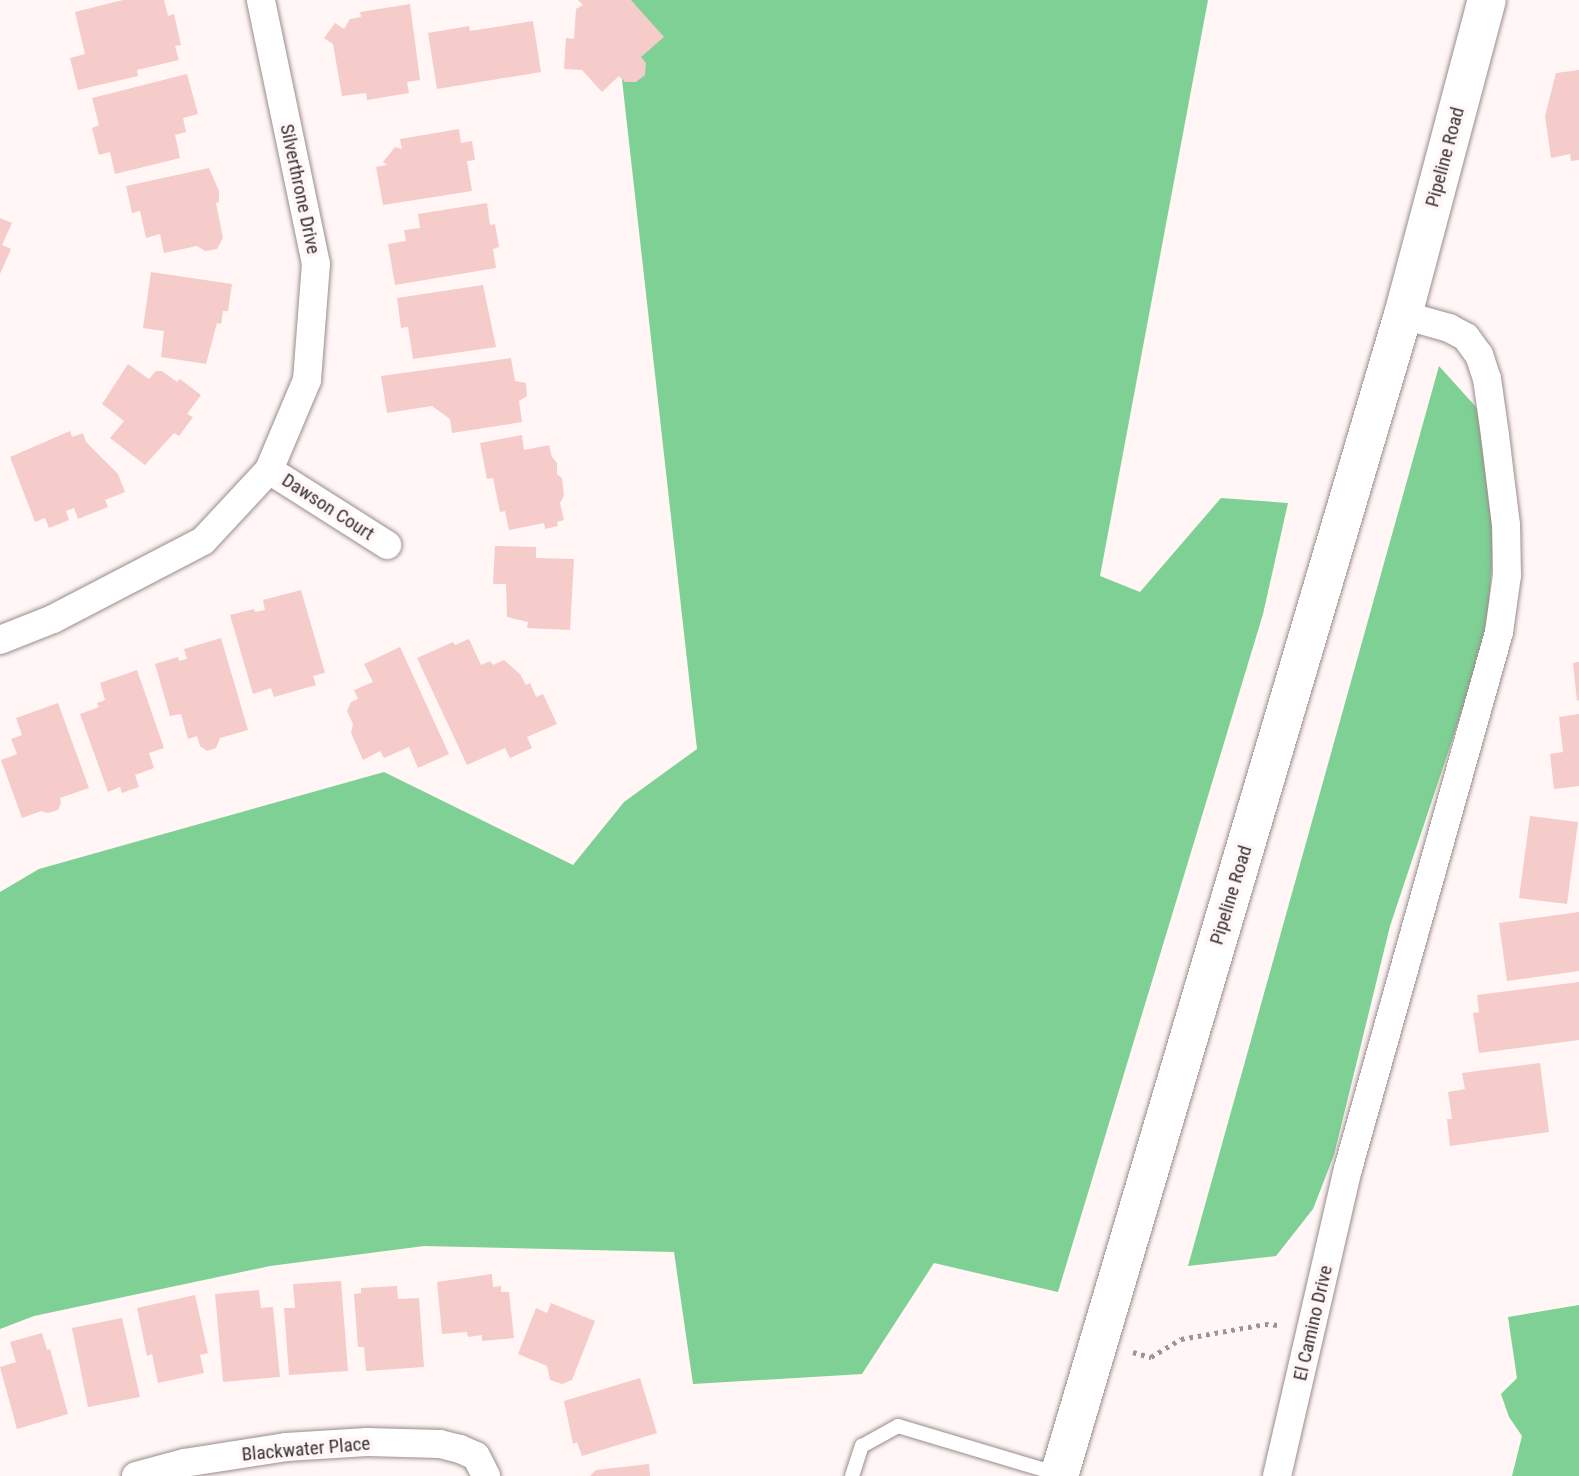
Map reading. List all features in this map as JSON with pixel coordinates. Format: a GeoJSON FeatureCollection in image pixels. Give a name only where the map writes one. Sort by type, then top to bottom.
{"type":"FeatureCollection","features":[{"type":"Feature","properties":{"kind":"main road","name":"Pipeline Road"},"geometry":{"type":"LineString","coordinates":[[1059,1475],[1403,315],[1487,0]]}},
{"type":"Feature","properties":{"kind":"street","name":"Silverthrone Drive"},"geometry":{"type":"LineString","coordinates":[[0,639],[53,619],[203,541],[269,470],[307,380],[316,264],[261,0]]}},
{"type":"Feature","properties":{"kind":"street","name":"El Camino Drive"},"geometry":{"type":"LineString","coordinates":[[1277,1476],[1348,1169],[1499,632],[1507,575],[1506,525],[1487,379],[1479,355],[1466,337],[1449,328],[1403,315]]}},
{"type":"Feature","properties":{"kind":"street","name":"Dawson Court"},"geometry":{"type":"LineString","coordinates":[[269,470],[387,545]]}},
{"type":"Feature","properties":{"kind":"street","name":"Blackwater Place"},"geometry":{"type":"LineString","coordinates":[[136,1476],[184,1463],[286,1447],[367,1442],[440,1444],[481,1466]]}},
{"type":"Feature","properties":{"kind":"lane"},"geometry":{"type":"LineString","coordinates":[[852,1476],[862,1446],[898,1426],[1059,1475]]}},
{"type":"Feature","properties":{"kind":"path"},"geometry":{"type":"LineString","coordinates":[[1098,1343],[1151,1357],[1181,1339],[1265,1324],[1279,1325]]}},
{"type":"Feature","properties":{"kind":"green space"},"geometry":{"type":"Polygon","coordinates":[[[627,0],[1208,0],[1100,576],[1140,592],[1221,498],[1288,503],[1263,614],[1058,1292],[934,1263],[862,1374],[693,1384],[674,1252],[424,1246],[270,1266],[34,1316],[0,1329],[0,892],[39,869],[384,772],[573,865],[624,802],[697,749],[614,8],[627,0]]]}},
{"type":"Feature","properties":{"kind":"green space"},"geometry":{"type":"Polygon","coordinates":[[[1439,366],[1485,417],[1495,529],[1486,639],[1390,926],[1334,1155],[1313,1209],[1276,1256],[1188,1266],[1439,366]]]}},
{"type":"Feature","properties":{"kind":"green space"},"geometry":{"type":"Polygon","coordinates":[[[1579,1305],[1579,1476],[1512,1476],[1522,1436],[1509,1417],[1501,1394],[1517,1378],[1508,1317],[1579,1305]]]}},
{"type":"Feature","properties":{"kind":"building"},"geometry":{"type":"Polygon","coordinates":[[[123,0],[164,0],[168,16],[174,14],[181,45],[175,46],[179,60],[137,70],[138,76],[78,90],[70,58],[85,54],[75,12],[123,0]]]}},
{"type":"Feature","properties":{"kind":"building"},"geometry":{"type":"Polygon","coordinates":[[[578,0],[631,0],[664,37],[641,57],[646,63],[645,75],[636,82],[625,82],[619,76],[602,92],[582,70],[564,69],[566,38],[574,39],[576,9],[583,5],[578,0]]]}},
{"type":"Feature","properties":{"kind":"building"},"geometry":{"type":"Polygon","coordinates":[[[410,4],[420,80],[407,82],[409,93],[367,100],[366,93],[342,96],[333,44],[324,38],[335,23],[344,29],[350,19],[361,17],[360,12],[410,4]]]}},
{"type":"Feature","properties":{"kind":"building"},"geometry":{"type":"Polygon","coordinates":[[[533,21],[541,72],[437,89],[428,33],[469,26],[470,31],[533,21]]]}},
{"type":"Feature","properties":{"kind":"building"},"geometry":{"type":"Polygon","coordinates":[[[1579,70],[1579,160],[1571,161],[1570,154],[1551,158],[1545,116],[1556,73],[1579,70]]]}},
{"type":"Feature","properties":{"kind":"building"},"geometry":{"type":"Polygon","coordinates":[[[187,74],[198,114],[183,118],[186,132],[175,135],[180,158],[115,174],[110,152],[99,155],[92,128],[99,125],[92,98],[187,74]]]}},
{"type":"Feature","properties":{"kind":"building"},"geometry":{"type":"Polygon","coordinates":[[[459,129],[461,143],[472,141],[475,160],[467,161],[472,191],[383,205],[376,167],[387,165],[383,162],[395,147],[402,149],[400,139],[459,129]]]}},
{"type":"Feature","properties":{"kind":"building"},"geometry":{"type":"Polygon","coordinates":[[[209,168],[219,191],[219,202],[216,203],[223,238],[217,249],[205,251],[197,246],[164,253],[160,234],[146,238],[140,211],[132,213],[126,186],[209,168]]]}},
{"type":"Feature","properties":{"kind":"building"},"geometry":{"type":"Polygon","coordinates":[[[487,203],[490,225],[495,224],[499,247],[493,249],[496,268],[395,285],[388,244],[406,241],[404,230],[420,228],[418,214],[487,203]]]}},
{"type":"Feature","properties":{"kind":"building"},"geometry":{"type":"Polygon","coordinates":[[[0,218],[12,223],[2,245],[11,249],[0,274],[0,218]]]}},
{"type":"Feature","properties":{"kind":"building"},"geometry":{"type":"Polygon","coordinates":[[[151,272],[232,284],[228,311],[223,311],[221,324],[217,323],[206,364],[161,357],[164,331],[143,328],[151,272]]]}},
{"type":"Feature","properties":{"kind":"building"},"geometry":{"type":"Polygon","coordinates":[[[483,285],[496,347],[413,359],[408,327],[401,328],[397,298],[483,285]]]}},
{"type":"Feature","properties":{"kind":"building"},"geometry":{"type":"Polygon","coordinates":[[[511,358],[515,381],[526,383],[527,396],[519,401],[522,422],[452,433],[450,419],[432,406],[387,413],[381,376],[511,358]]]}},
{"type":"Feature","properties":{"kind":"building"},"geometry":{"type":"Polygon","coordinates":[[[128,364],[149,379],[156,371],[162,371],[177,382],[180,379],[201,395],[187,414],[193,417],[179,436],[174,433],[145,465],[110,438],[124,421],[102,404],[128,364]]]}},
{"type":"Feature","properties":{"kind":"building"},"geometry":{"type":"Polygon","coordinates":[[[70,431],[72,437],[83,433],[86,442],[118,474],[125,492],[105,500],[108,507],[78,519],[74,508],[66,511],[69,520],[49,528],[45,518],[35,522],[10,457],[70,431]]]}},
{"type":"Feature","properties":{"kind":"building"},"geometry":{"type":"Polygon","coordinates":[[[522,435],[524,450],[549,445],[552,457],[557,463],[557,474],[562,478],[564,496],[560,503],[564,520],[557,522],[558,526],[545,529],[544,523],[509,530],[505,511],[500,512],[493,478],[487,479],[480,443],[522,435]]]}},
{"type":"Feature","properties":{"kind":"building"},"geometry":{"type":"Polygon","coordinates":[[[495,546],[536,547],[536,558],[574,559],[570,630],[527,628],[528,622],[507,617],[506,584],[493,584],[495,546]]]}},
{"type":"Feature","properties":{"kind":"building"},"geometry":{"type":"Polygon","coordinates":[[[301,590],[325,673],[313,676],[316,685],[274,697],[271,688],[253,694],[230,615],[254,609],[255,612],[265,610],[263,600],[301,590]]]}},
{"type":"Feature","properties":{"kind":"building"},"geometry":{"type":"Polygon","coordinates":[[[221,638],[248,730],[220,738],[216,748],[207,751],[200,746],[197,736],[188,739],[181,714],[170,716],[155,664],[178,657],[179,661],[187,659],[184,649],[221,638]]]}},
{"type":"Feature","properties":{"kind":"building"},"geometry":{"type":"Polygon","coordinates":[[[469,639],[481,665],[490,661],[493,665],[504,660],[520,674],[526,685],[530,683],[536,697],[543,694],[557,724],[527,737],[532,748],[510,758],[505,748],[467,765],[417,658],[453,642],[455,645],[469,639]]]}},
{"type":"Feature","properties":{"kind":"building"},"geometry":{"type":"Polygon","coordinates":[[[400,647],[449,754],[418,768],[409,747],[384,758],[380,751],[363,760],[351,733],[353,724],[347,711],[351,702],[358,699],[354,690],[373,682],[364,664],[400,647]]]}},
{"type":"Feature","properties":{"kind":"building"},"geometry":{"type":"Polygon","coordinates":[[[1579,662],[1579,700],[1577,701],[1573,663],[1579,662]]]}},
{"type":"Feature","properties":{"kind":"building"},"geometry":{"type":"Polygon","coordinates":[[[137,670],[164,748],[149,753],[154,768],[135,775],[139,787],[122,793],[120,787],[108,792],[80,714],[99,707],[97,703],[105,700],[100,683],[137,670]]]}},
{"type":"Feature","properties":{"kind":"building"},"geometry":{"type":"Polygon","coordinates":[[[58,703],[89,788],[60,798],[58,810],[48,813],[41,811],[22,818],[1,760],[17,754],[11,739],[22,735],[16,718],[58,703]]]}},
{"type":"Feature","properties":{"kind":"building"},"geometry":{"type":"Polygon","coordinates":[[[1579,714],[1579,786],[1554,789],[1550,754],[1563,752],[1559,717],[1579,714]]]}},
{"type":"Feature","properties":{"kind":"building"},"geometry":{"type":"Polygon","coordinates":[[[1530,816],[1578,822],[1567,904],[1519,898],[1530,816]]]}},
{"type":"Feature","properties":{"kind":"building"},"geometry":{"type":"Polygon","coordinates":[[[1579,912],[1579,971],[1507,981],[1499,923],[1579,912]]]}},
{"type":"Feature","properties":{"kind":"building"},"geometry":{"type":"Polygon","coordinates":[[[1579,982],[1579,1040],[1479,1053],[1473,1013],[1479,1012],[1477,995],[1579,982]]]}},
{"type":"Feature","properties":{"kind":"building"},"geometry":{"type":"Polygon","coordinates":[[[1540,1063],[1549,1132],[1450,1146],[1447,1119],[1452,1119],[1448,1092],[1465,1089],[1462,1073],[1540,1063]]]}},
{"type":"Feature","properties":{"kind":"building"},"geometry":{"type":"Polygon","coordinates":[[[492,1274],[493,1287],[501,1286],[501,1292],[509,1292],[514,1338],[482,1341],[482,1335],[468,1337],[467,1332],[442,1334],[437,1282],[492,1274]]]}},
{"type":"Feature","properties":{"kind":"building"},"geometry":{"type":"Polygon","coordinates":[[[341,1281],[348,1371],[289,1375],[284,1308],[295,1308],[293,1284],[341,1281]]]}},
{"type":"Feature","properties":{"kind":"building"},"geometry":{"type":"Polygon","coordinates":[[[397,1286],[398,1299],[419,1298],[424,1367],[366,1371],[364,1347],[358,1347],[354,1294],[361,1293],[361,1288],[397,1286]]]}},
{"type":"Feature","properties":{"kind":"building"},"geometry":{"type":"Polygon","coordinates":[[[259,1290],[261,1308],[273,1307],[280,1377],[223,1382],[215,1294],[259,1290]]]}},
{"type":"Feature","properties":{"kind":"building"},"geometry":{"type":"Polygon","coordinates":[[[195,1295],[208,1353],[200,1355],[204,1373],[158,1383],[152,1354],[147,1356],[137,1308],[195,1295]]]}},
{"type":"Feature","properties":{"kind":"building"},"geometry":{"type":"Polygon","coordinates":[[[551,1303],[595,1321],[572,1380],[562,1384],[550,1380],[547,1366],[518,1354],[536,1308],[547,1313],[551,1303]]]}},
{"type":"Feature","properties":{"kind":"building"},"geometry":{"type":"Polygon","coordinates":[[[122,1318],[140,1397],[88,1407],[72,1328],[122,1318]]]}},
{"type":"Feature","properties":{"kind":"building"},"geometry":{"type":"Polygon","coordinates":[[[42,1333],[47,1350],[50,1349],[68,1414],[17,1429],[0,1367],[16,1362],[10,1342],[42,1333]]]}},
{"type":"Feature","properties":{"kind":"building"},"geometry":{"type":"Polygon","coordinates":[[[640,1378],[657,1433],[582,1456],[577,1442],[573,1444],[564,1401],[640,1378]]]}},
{"type":"Feature","properties":{"kind":"building"},"geometry":{"type":"Polygon","coordinates":[[[649,1464],[650,1476],[590,1476],[596,1470],[649,1464]]]}}]}
